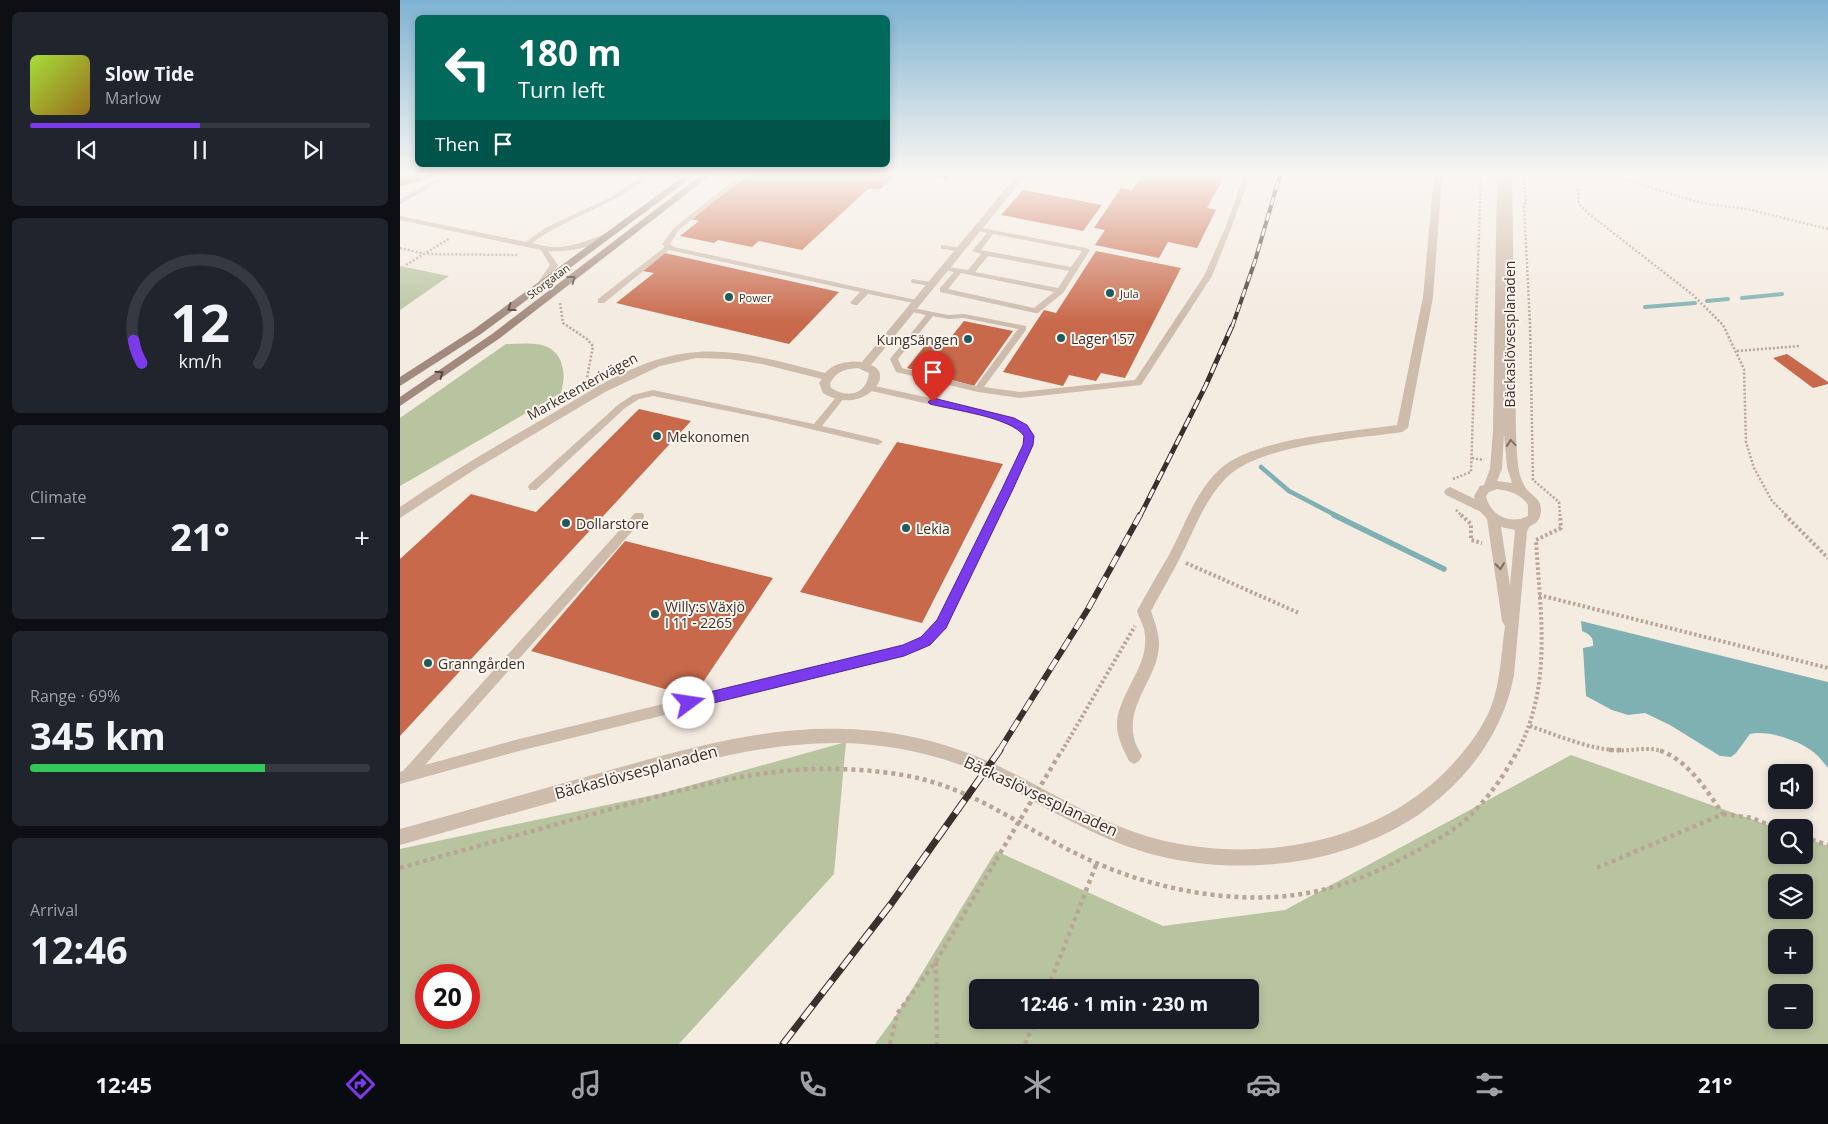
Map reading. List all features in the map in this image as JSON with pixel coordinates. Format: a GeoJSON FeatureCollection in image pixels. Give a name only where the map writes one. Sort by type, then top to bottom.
{"type":"FeatureCollection","features":[{"type":"Feature","properties":{"kind":"main road","name":"Storgatan"},"geometry":{"type":"LineString","coordinates":[[400,382],[477,332],[625,224]]}},
{"type":"Feature","properties":{"kind":"main road","name":"Storgatan"},"geometry":{"type":"LineString","coordinates":[[400,402],[496,336],[644,224]]}},
{"type":"Feature","properties":{"kind":"street"},"geometry":{"type":"LineString","coordinates":[[865,366],[930,284],[981,224]]}},
{"type":"Feature","properties":{"kind":"street"},"geometry":{"type":"LineString","coordinates":[[1134,756],[1126,739],[1125,724],[1128,710],[1148,664],[1154,644],[1151,623],[1144,611],[1174,558],[1200,504],[1221,474],[1235,463],[1256,454],[1282,447],[1402,428],[1428,297],[1434,224]]}},
{"type":"Feature","properties":{"kind":"street","name":"Bäckaslövsesplanaden"},"geometry":{"type":"LineString","coordinates":[[1489,486],[1496,469],[1499,431],[1500,224]]}},
{"type":"Feature","properties":{"kind":"street","name":"Bäckaslövsesplanaden"},"geometry":{"type":"LineString","coordinates":[[1508,224],[1510,433],[1513,467],[1520,491]]}},
{"type":"Feature","properties":{"kind":"street","name":"Marketenterivägen"},"geometry":{"type":"LineString","coordinates":[[400,513],[469,467],[616,382],[658,363],[697,355],[714,354],[738,357],[827,376]]}},
{"type":"Feature","properties":{"kind":"street"},"geometry":{"type":"LineString","coordinates":[[844,366],[865,366],[874,373],[874,383],[870,388],[857,396],[840,398],[824,388],[827,376],[844,366]]}},
{"type":"Feature","properties":{"kind":"street"},"geometry":{"type":"LineString","coordinates":[[1450,492],[1482,508],[1493,518],[1508,524],[1523,524],[1533,519],[1535,508],[1529,498],[1520,491],[1502,485],[1489,486],[1480,495],[1482,508]]}},
{"type":"Feature","properties":{"kind":"street","name":"Bäckaslövsesplanaden"},"geometry":{"type":"LineString","coordinates":[[1493,518],[1511,633]]}},
{"type":"Feature","properties":{"kind":"street","name":"Bäckaslövsesplanaden"},"geometry":{"type":"LineString","coordinates":[[400,837],[680,759],[734,746],[778,738],[846,736],[912,744],[944,752],[982,766],[1113,831],[1156,847],[1229,857],[1276,856],[1316,850],[1350,841],[1382,828],[1434,795],[1456,773],[1480,744],[1504,693],[1510,662],[1511,633],[1518,581],[1518,545],[1523,524]]}},
{"type":"Feature","properties":{"kind":"lane"},"geometry":{"type":"LineString","coordinates":[[428,224],[527,244],[544,250],[581,247],[618,229]]}},
{"type":"Feature","properties":{"kind":"lane"},"geometry":{"type":"LineString","coordinates":[[527,244],[547,229],[559,224]]}},
{"type":"Feature","properties":{"kind":"lane"},"geometry":{"type":"LineString","coordinates":[[669,247],[666,244],[676,229],[683,224]]}},
{"type":"Feature","properties":{"kind":"lane"},"geometry":{"type":"LineString","coordinates":[[931,313],[894,359],[900,370],[978,390],[1020,395],[1138,383],[1208,276],[1230,224]]}},
{"type":"Feature","properties":{"kind":"lane"},"geometry":{"type":"LineString","coordinates":[[977,229],[1086,250],[1060,291],[1029,319],[978,390]]}},
{"type":"Feature","properties":{"kind":"lane"},"geometry":{"type":"LineString","coordinates":[[991,232],[976,251],[1073,270]]}},
{"type":"Feature","properties":{"kind":"lane"},"geometry":{"type":"LineString","coordinates":[[669,247],[866,291],[948,317],[1029,319]]}},
{"type":"Feature","properties":{"kind":"lane"},"geometry":{"type":"LineString","coordinates":[[601,301],[669,247]]}},
{"type":"Feature","properties":{"kind":"lane"},"geometry":{"type":"LineString","coordinates":[[944,247],[960,250]]}},
{"type":"Feature","properties":{"kind":"lane"},"geometry":{"type":"LineString","coordinates":[[539,288],[554,265],[544,250]]}},
{"type":"Feature","properties":{"kind":"lane"},"geometry":{"type":"LineString","coordinates":[[970,273],[986,253]]}},
{"type":"Feature","properties":{"kind":"lane"},"geometry":{"type":"LineString","coordinates":[[945,268],[1060,291]]}},
{"type":"Feature","properties":{"kind":"lane"},"geometry":{"type":"LineString","coordinates":[[960,270],[943,290],[1029,319]]}},
{"type":"Feature","properties":{"kind":"lane"},"geometry":{"type":"LineString","coordinates":[[915,281],[930,284]]}},
{"type":"Feature","properties":{"kind":"lane"},"geometry":{"type":"LineString","coordinates":[[854,303],[866,291]]}},
{"type":"Feature","properties":{"kind":"lane"},"geometry":{"type":"LineString","coordinates":[[933,402],[947,382]]}},
{"type":"Feature","properties":{"kind":"lane"},"geometry":{"type":"LineString","coordinates":[[403,778],[515,746],[904,650],[926,641],[942,624],[1008,489],[1028,445],[1029,436],[1023,427],[1010,420],[870,388]]}},
{"type":"Feature","properties":{"kind":"lane"},"geometry":{"type":"LineString","coordinates":[[534,487],[622,406],[646,394],[653,393],[702,402],[878,442]]}},
{"type":"Feature","properties":{"kind":"lane"},"geometry":{"type":"LineString","coordinates":[[815,428],[840,398]]}},
{"type":"Feature","properties":{"kind":"lane"},"geometry":{"type":"LineString","coordinates":[[403,778],[638,516]]}},
{"type":"Feature","properties":{"kind":"path"},"geometry":{"type":"LineString","coordinates":[[1471,540],[1470,524],[1450,505],[1449,480],[1471,472],[1479,224]]}},
{"type":"Feature","properties":{"kind":"path"},"geometry":{"type":"LineString","coordinates":[[1525,224],[1530,324],[1533,472]]}},
{"type":"Feature","properties":{"kind":"path"},"geometry":{"type":"LineString","coordinates":[[1604,224],[1693,295],[1723,325],[1744,368],[1746,442],[1754,468],[1772,502],[1828,558]]}},
{"type":"Feature","properties":{"kind":"path"},"geometry":{"type":"LineString","coordinates":[[1804,224],[1828,230]]}},
{"type":"Feature","properties":{"kind":"path"},"geometry":{"type":"LineString","coordinates":[[406,265],[453,236]]}},
{"type":"Feature","properties":{"kind":"path"},"geometry":{"type":"LineString","coordinates":[[400,248],[425,254],[521,255]]}},
{"type":"Feature","properties":{"kind":"path"},"geometry":{"type":"LineString","coordinates":[[560,301],[563,323],[587,339],[593,346],[587,383],[583,387]]}},
{"type":"Feature","properties":{"kind":"path"},"geometry":{"type":"LineString","coordinates":[[1737,351],[1800,346]]}},
{"type":"Feature","properties":{"kind":"path"},"geometry":{"type":"LineString","coordinates":[[1174,558],[1299,613]]}},
{"type":"Feature","properties":{"kind":"path"},"geometry":{"type":"LineString","coordinates":[[1539,596],[1828,668]]}},
{"type":"Feature","properties":{"kind":"path"},"geometry":{"type":"LineString","coordinates":[[890,1044],[897,1014],[936,961],[1144,611]]}},
{"type":"Feature","properties":{"kind":"path"},"geometry":{"type":"LineString","coordinates":[[1530,726],[1579,743],[1612,750],[1626,750],[1638,747],[1654,748],[1685,765],[1723,814]]}},
{"type":"Feature","properties":{"kind":"path"},"geometry":{"type":"LineString","coordinates":[[1597,868],[1723,814],[1752,818],[1768,824]]}},
{"type":"Feature","properties":{"kind":"path"},"geometry":{"type":"LineString","coordinates":[[1813,840],[1828,845]]}},
{"type":"Feature","properties":{"kind":"path"},"geometry":{"type":"LineString","coordinates":[[1052,979],[1096,865]]}},
{"type":"Feature","properties":{"kind":"path"},"geometry":{"type":"LineString","coordinates":[[936,961],[937,1044]]}},
{"type":"Feature","properties":{"kind":"path"},"geometry":{"type":"LineString","coordinates":[[1025,1044],[1031,1029]]}},
{"type":"Feature","properties":{"kind":"green space"},"geometry":{"type":"Polygon","coordinates":[[[400,266],[449,276],[400,310],[400,266]]]}},
{"type":"Feature","properties":{"kind":"green space"},"geometry":{"type":"Polygon","coordinates":[[[506,344],[538,344],[552,349],[561,362],[564,378],[561,393],[400,486],[400,418],[506,344]]]}},
{"type":"Feature","properties":{"kind":"green space"},"geometry":{"type":"Polygon","coordinates":[[[846,742],[834,874],[679,1044],[400,1044],[400,849],[663,793],[846,742]]]}},
{"type":"Feature","properties":{"kind":"green space"},"geometry":{"type":"Polygon","coordinates":[[[1571,755],[1768,825],[1768,864],[1813,864],[1813,840],[1828,846],[1828,1044],[875,1044],[897,1014],[996,851],[1163,926],[1285,910],[1571,755]]]}},
{"type":"Feature","properties":{"kind":"water"},"geometry":{"type":"Polygon","coordinates":[[[1581,621],[1828,682],[1828,768],[1816,754],[1799,743],[1765,733],[1750,734],[1731,757],[1720,756],[1670,725],[1645,713],[1628,715],[1612,710],[1586,696],[1583,648],[1593,646],[1593,640],[1587,633],[1582,631],[1581,621]]]}},
{"type":"Feature","properties":{"kind":"building"},"geometry":{"type":"Polygon","coordinates":[[[696,224],[830,224],[802,250],[759,241],[752,247],[718,240],[714,243],[680,236],[696,224]]]}},
{"type":"Feature","properties":{"kind":"building"},"geometry":{"type":"Polygon","coordinates":[[[1046,224],[1088,224],[1083,231],[1046,224]]]}},
{"type":"Feature","properties":{"kind":"building"},"geometry":{"type":"Polygon","coordinates":[[[1097,224],[1209,224],[1197,248],[1168,242],[1159,258],[1095,245],[1105,230],[1094,228],[1097,224]]]}},
{"type":"Feature","properties":{"kind":"building"},"geometry":{"type":"Polygon","coordinates":[[[1096,251],[1181,268],[1125,378],[1101,373],[1096,381],[1069,375],[1063,386],[1003,372],[1044,310],[1056,313],[1096,251]]]}},
{"type":"Feature","properties":{"kind":"building","name":"Power"},"geometry":{"type":"Polygon","coordinates":[[[665,253],[839,292],[789,344],[616,303],[654,273],[643,271],[665,253]]]}},
{"type":"Feature","properties":{"kind":"building"},"geometry":{"type":"Polygon","coordinates":[[[964,321],[1013,331],[974,386],[907,368],[931,338],[947,342],[964,321]]]}},
{"type":"Feature","properties":{"kind":"building"},"geometry":{"type":"Polygon","coordinates":[[[1787,354],[1828,382],[1828,384],[1813,388],[1773,358],[1787,354]]]}},
{"type":"Feature","properties":{"kind":"building"},"geometry":{"type":"Polygon","coordinates":[[[639,409],[691,421],[400,736],[400,559],[471,494],[536,512],[639,409]]]}},
{"type":"Feature","properties":{"kind":"building","name":"Lekia"},"geometry":{"type":"Polygon","coordinates":[[[897,442],[1003,464],[922,623],[800,592],[897,442]]]}},
{"type":"Feature","properties":{"kind":"building","name":"Willy:s Växjö I 11 - 2265"},"geometry":{"type":"Polygon","coordinates":[[[625,541],[773,578],[693,697],[531,651],[625,541]]]}},
{"type":"Feature","properties":{"kind":"waterway"},"geometry":{"type":"LineString","coordinates":[[1742,298],[1782,294]]}},
{"type":"Feature","properties":{"kind":"waterway"},"geometry":{"type":"LineString","coordinates":[[1707,301],[1728,299]]}},
{"type":"Feature","properties":{"kind":"waterway"},"geometry":{"type":"LineString","coordinates":[[1645,307],[1695,303]]}},
{"type":"Feature","properties":{"kind":"waterway"},"geometry":{"type":"LineString","coordinates":[[1261,467],[1289,491],[1337,516]]}},
{"type":"Feature","properties":{"kind":"waterway"},"geometry":{"type":"LineString","coordinates":[[1334,515],[1444,569]]}},
{"type":"Feature","properties":{"kind":"railway"},"geometry":{"type":"LineString","coordinates":[[1232,327],[1266,224]]}},
{"type":"Feature","properties":{"kind":"railway"},"geometry":{"type":"LineString","coordinates":[[1140,516],[1206,385],[1232,326]]}},
{"type":"Feature","properties":{"kind":"railway"},"geometry":{"type":"LineString","coordinates":[[999,751],[1088,609],[1140,515]]}},
{"type":"Feature","properties":{"kind":"railway"},"geometry":{"type":"LineString","coordinates":[[783,1044],[891,904],[1000,750]]}},
{"type":"Feature","properties":{"kind":"place","name":"Jula"},"geometry":{"type":"Point","coordinates":[1110,293]}},
{"type":"Feature","properties":{"kind":"place","name":"Power"},"geometry":{"type":"Point","coordinates":[729,297]}},
{"type":"Feature","properties":{"kind":"place","name":"Lager 157"},"geometry":{"type":"Point","coordinates":[1061,338]}},
{"type":"Feature","properties":{"kind":"place","name":"KungSängen"},"geometry":{"type":"Point","coordinates":[968,339]}},
{"type":"Feature","properties":{"kind":"place","name":"Mekonomen"},"geometry":{"type":"Point","coordinates":[657,436]}},
{"type":"Feature","properties":{"kind":"place","name":"Dollarstore"},"geometry":{"type":"Point","coordinates":[566,523]}},
{"type":"Feature","properties":{"kind":"place","name":"Lekia"},"geometry":{"type":"Point","coordinates":[906,528]}},
{"type":"Feature","properties":{"kind":"place","name":"Willy:s Växjö I 11 - 2265"},"geometry":{"type":"Point","coordinates":[655,614]}},
{"type":"Feature","properties":{"kind":"place","name":"Granngården"},"geometry":{"type":"Point","coordinates":[428,663]}},
{"type":"Feature","properties":{"kind":"route"},"geometry":{"type":"LineString","coordinates":[[689,703],[904,650],[926,641],[942,624],[1008,489],[1028,445],[1029,436],[1023,427],[1010,420],[992,414],[933,402]]}}]}
